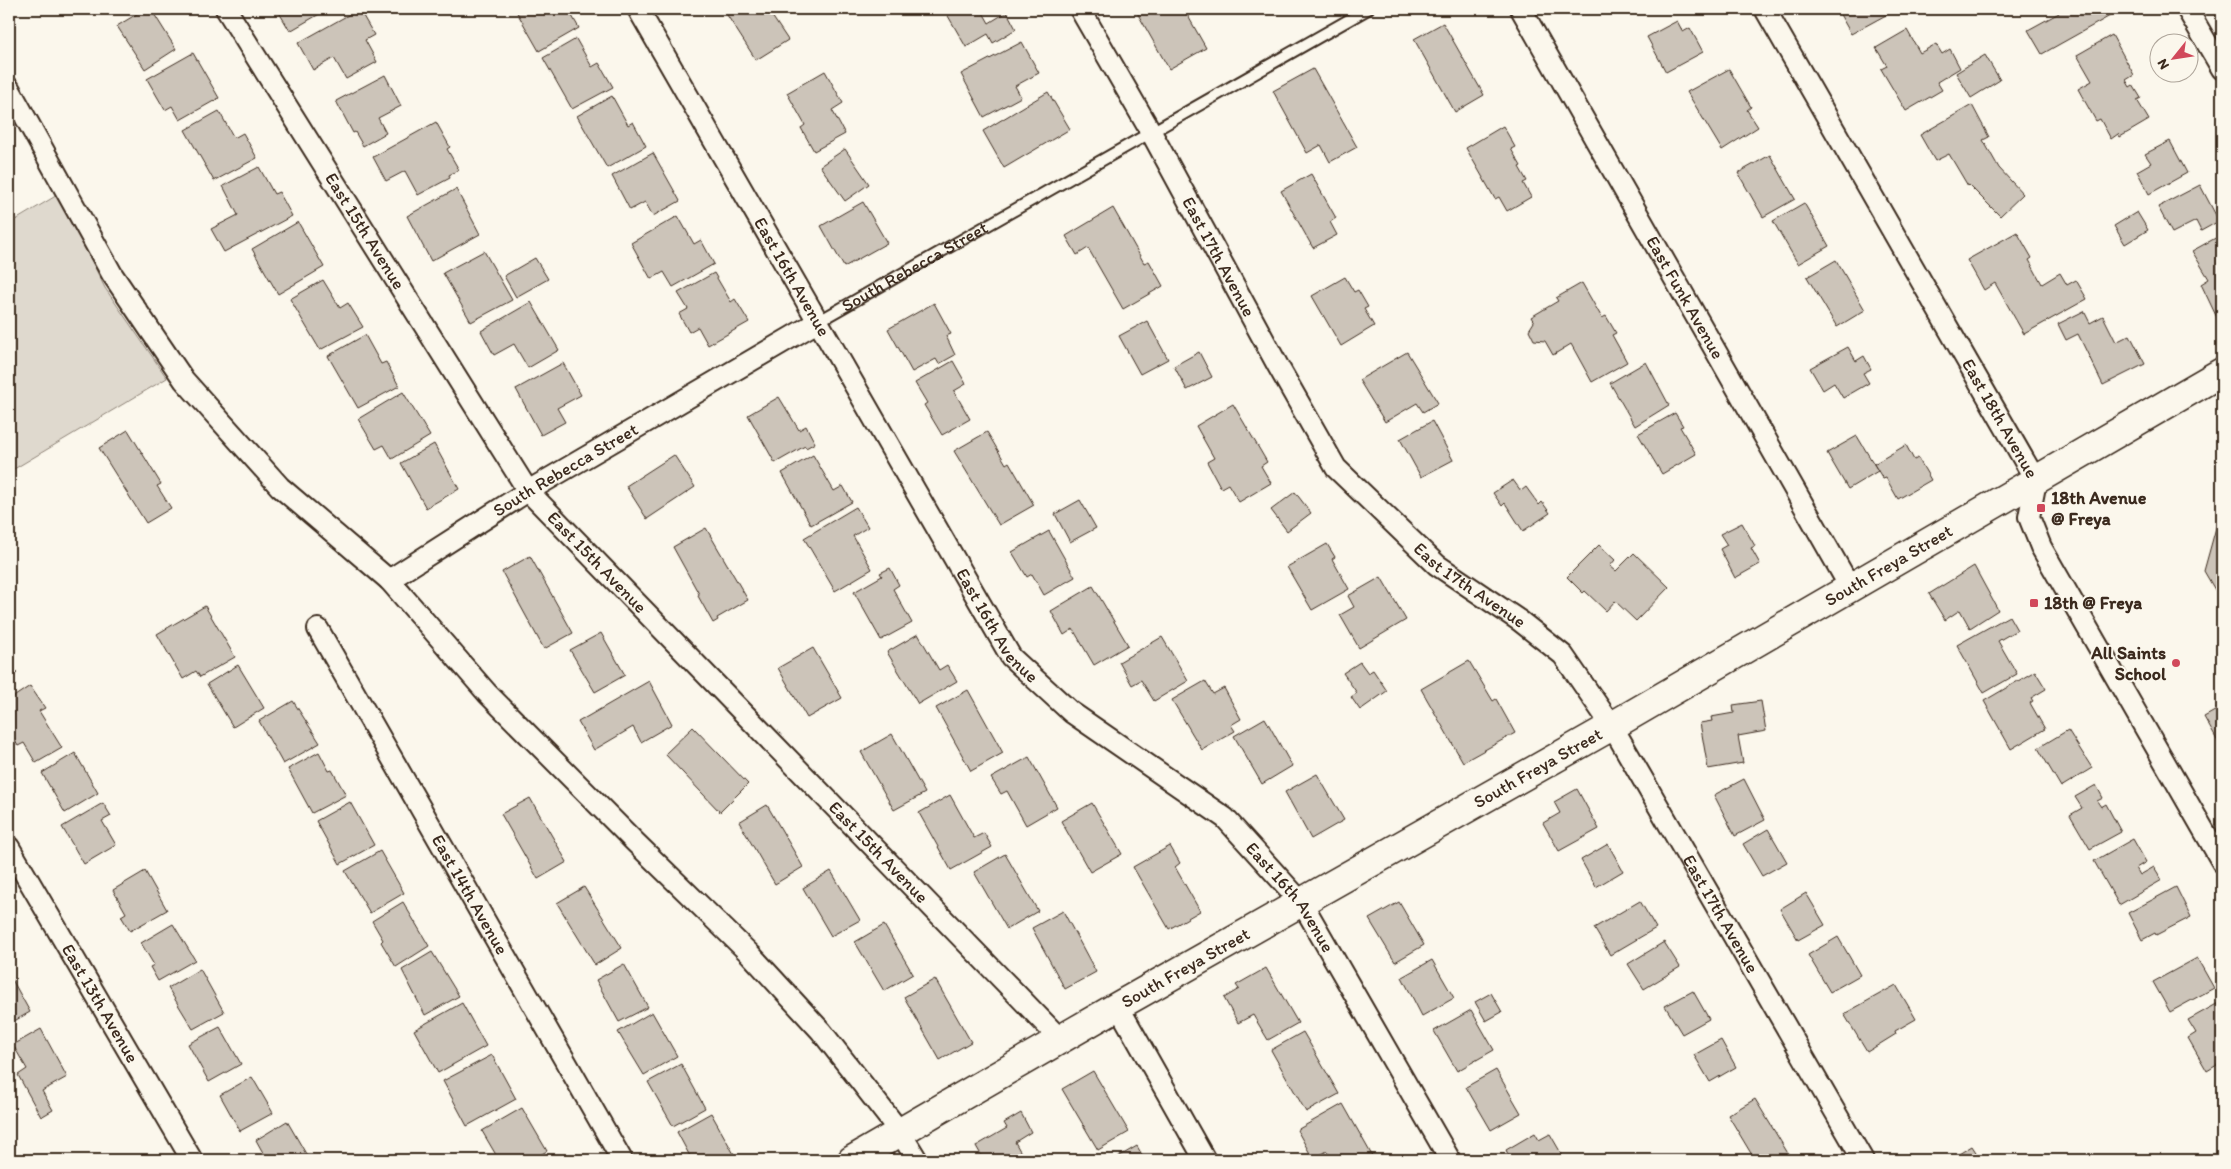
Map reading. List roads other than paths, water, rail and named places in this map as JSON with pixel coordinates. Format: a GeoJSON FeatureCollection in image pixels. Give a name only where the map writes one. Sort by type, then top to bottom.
{"type":"FeatureCollection","features":[{"type":"Feature","properties":{"kind":"main road","name":"South Freya Street"},"geometry":{"type":"LineString","coordinates":[[852,1160],[1118,1006],[1612,726],[1850,587],[2036,482],[2222,372]]}},
{"type":"Feature","properties":{"kind":"street","name":"East 15th Avenue"},"geometry":{"type":"LineString","coordinates":[[226,9],[528,491],[1061,1040]]}},
{"type":"Feature","properties":{"kind":"street","name":"East 16th Avenue"},"geometry":{"type":"LineString","coordinates":[[638,9],[1011,657],[1071,712],[1225,818],[1302,903],[1450,1160]]}},
{"type":"Feature","properties":{"kind":"street","name":"East 17th Avenue"},"geometry":{"type":"LineString","coordinates":[[1080,9],[1151,132],[1278,366],[1336,468],[1438,564],[1520,621],[1563,655],[1612,726],[1863,1160]]}},
{"type":"Feature","properties":{"kind":"street","name":"East Funk Avenue"},"geometry":{"type":"LineString","coordinates":[[1521,9],[1850,587]]}},
{"type":"Feature","properties":{"kind":"street","name":"East 18th Avenue"},"geometry":{"type":"LineString","coordinates":[[1765,9],[2036,482],[2029,517],[2041,547],[2222,862]]}},
{"type":"Feature","properties":{"kind":"street"},"geometry":{"type":"LineString","coordinates":[[2187,9],[2222,69]]}},
{"type":"Feature","properties":{"kind":"street"},"geometry":{"type":"LineString","coordinates":[[9,88],[112,274],[184,380],[280,486],[389,580],[487,694],[751,955],[821,1031],[900,1132],[917,1160]]}},
{"type":"Feature","properties":{"kind":"street","name":"South Rebecca Street"},"geometry":{"type":"LineString","coordinates":[[389,580],[528,491],[819,321]]}},
{"type":"Feature","properties":{"kind":"street","name":"East 14th Avenue"},"geometry":{"type":"LineString","coordinates":[[318,629],[622,1160]]}},
{"type":"Feature","properties":{"kind":"street","name":"East 13th Avenue"},"geometry":{"type":"LineString","coordinates":[[9,847],[192,1160]]}},
{"type":"Feature","properties":{"kind":"street"},"geometry":{"type":"LineString","coordinates":[[1118,1006],[1205,1160]]}},
{"type":"Feature","properties":{"kind":"lane","name":"South Rebecca Street"},"geometry":{"type":"LineString","coordinates":[[819,321],[1368,9]]}},
{"type":"Feature","properties":{"kind":"place","name":"18th Avenue @ Freya"},"geometry":{"type":"Point","coordinates":[2041,508]}},
{"type":"Feature","properties":{"kind":"place","name":"18th @ Freya"},"geometry":{"type":"Point","coordinates":[2034,603]}},
{"type":"Feature","properties":{"kind":"place","name":"All Saints School"},"geometry":{"type":"Point","coordinates":[2176,663]}}]}
